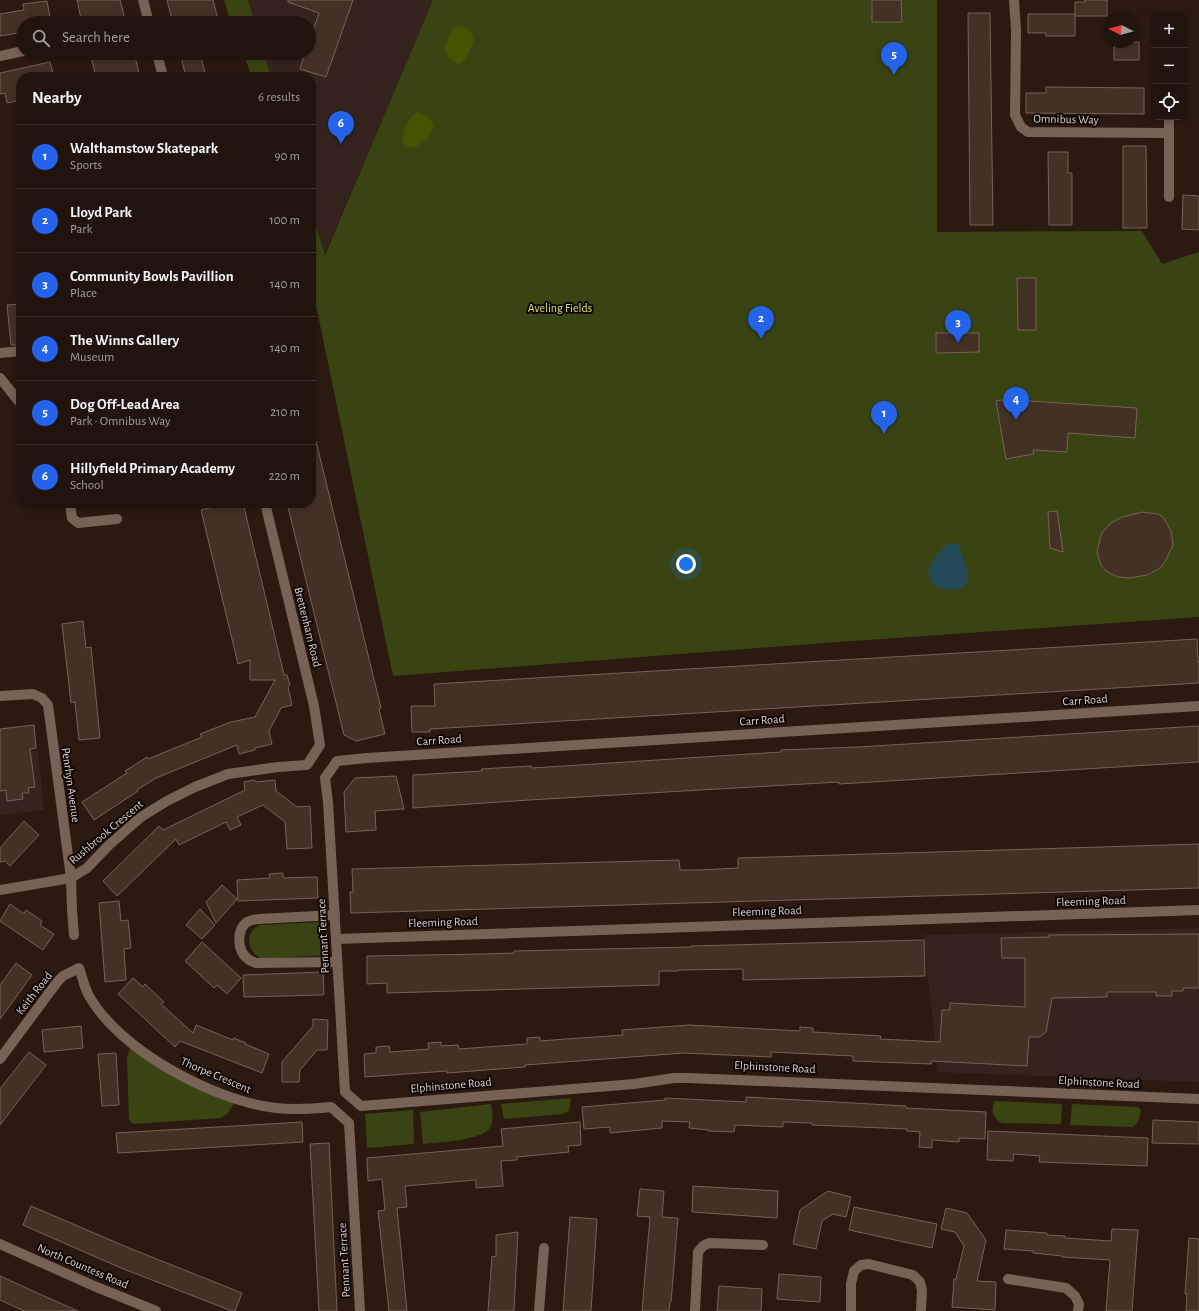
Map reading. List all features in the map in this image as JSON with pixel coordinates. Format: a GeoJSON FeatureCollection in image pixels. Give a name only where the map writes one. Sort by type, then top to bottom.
{"type":"FeatureCollection","features":[{"type":"Feature","properties":{"kind":"street"},"geometry":{"type":"LineString","coordinates":[[143,0],[147,16]]}},
{"type":"Feature","properties":{"kind":"street","name":"Omnibus Way"},"geometry":{"type":"LineString","coordinates":[[1014,0],[1016,30],[1015,115],[1021,127],[1028,132],[1169,133]]}},
{"type":"Feature","properties":{"kind":"street"},"geometry":{"type":"LineString","coordinates":[[0,56],[16,53]]}},
{"type":"Feature","properties":{"kind":"street"},"geometry":{"type":"LineString","coordinates":[[159,60],[162,72]]}},
{"type":"Feature","properties":{"kind":"street"},"geometry":{"type":"LineString","coordinates":[[1169,120],[1169,197]]}},
{"type":"Feature","properties":{"kind":"street"},"geometry":{"type":"LineString","coordinates":[[0,353],[16,351]]}},
{"type":"Feature","properties":{"kind":"street"},"geometry":{"type":"LineString","coordinates":[[0,378],[16,398]]}},
{"type":"Feature","properties":{"kind":"street"},"geometry":{"type":"LineString","coordinates":[[71,508],[72,518],[78,524],[117,519]]}},
{"type":"Feature","properties":{"kind":"street","name":"Brettenham Road"},"geometry":{"type":"LineString","coordinates":[[266,508],[314,706],[320,744],[313,756]]}},
{"type":"Feature","properties":{"kind":"street","name":"Penrhyn Avenue"},"geometry":{"type":"LineString","coordinates":[[0,696],[33,694],[42,698],[48,705],[71,878]]}},
{"type":"Feature","properties":{"kind":"street","name":"Carr Road"},"geometry":{"type":"LineString","coordinates":[[331,769],[337,760],[1199,706]]}},
{"type":"Feature","properties":{"kind":"street","name":"Rushbrook Crescent"},"geometry":{"type":"LineString","coordinates":[[71,878],[87,868],[109,845],[141,817],[167,800],[228,774],[278,767],[307,765],[313,756]]}},
{"type":"Feature","properties":{"kind":"street","name":"Pennant Terrace"},"geometry":{"type":"LineString","coordinates":[[331,769],[325,778],[328,802],[345,1092],[354,1100]]}},
{"type":"Feature","properties":{"kind":"street"},"geometry":{"type":"LineString","coordinates":[[0,890],[71,878],[74,935]]}},
{"type":"Feature","properties":{"kind":"street","name":"Fleeming Road"},"geometry":{"type":"LineString","coordinates":[[336,939],[1199,910]]}},
{"type":"Feature","properties":{"kind":"street"},"geometry":{"type":"LineString","coordinates":[[335,915],[259,918],[246,923],[239,938],[243,955],[248,960],[256,963],[338,962]]}},
{"type":"Feature","properties":{"kind":"street","name":"Keith Road"},"geometry":{"type":"LineString","coordinates":[[0,1059],[63,976],[79,968]]}},
{"type":"Feature","properties":{"kind":"street","name":"Thorpe Crescent"},"geometry":{"type":"LineString","coordinates":[[79,968],[88,993],[116,1030],[144,1052],[185,1078],[254,1105],[302,1110],[331,1107],[340,1115]]}},
{"type":"Feature","properties":{"kind":"street","name":"Elphinstone Road"},"geometry":{"type":"LineString","coordinates":[[354,1100],[360,1106],[634,1084],[674,1078],[700,1077],[1199,1099]]}},
{"type":"Feature","properties":{"kind":"street","name":"Pennant Terrace"},"geometry":{"type":"LineString","coordinates":[[340,1115],[349,1123],[360,1311]]}},
{"type":"Feature","properties":{"kind":"street"},"geometry":{"type":"LineString","coordinates":[[695,1311],[698,1252],[702,1246],[709,1243],[762,1246]]}},
{"type":"Feature","properties":{"kind":"street","name":"North Countess Road"},"geometry":{"type":"LineString","coordinates":[[0,1244],[72,1277],[156,1311]]}},
{"type":"Feature","properties":{"kind":"street"},"geometry":{"type":"LineString","coordinates":[[539,1311],[544,1248]]}},
{"type":"Feature","properties":{"kind":"street"},"geometry":{"type":"LineString","coordinates":[[851,1311],[851,1284],[854,1271],[861,1265],[869,1264],[913,1275],[920,1282],[922,1290],[921,1311]]}},
{"type":"Feature","properties":{"kind":"street"},"geometry":{"type":"LineString","coordinates":[[1008,1279],[1066,1288],[1075,1296],[1079,1304],[1078,1311]]}},
{"type":"Feature","properties":{"kind":"shaded area"},"geometry":{"type":"Polygon","coordinates":[[[248,0],[433,0],[324,255],[316,227],[316,72],[270,72],[266,60],[316,60],[316,16],[253,16],[248,0]]]}},
{"type":"Feature","properties":{"kind":"shaded area"},"geometry":{"type":"Polygon","coordinates":[[[38,751],[44,810],[0,815],[0,755],[38,751]]]}},
{"type":"Feature","properties":{"kind":"shaded area"},"geometry":{"type":"Polygon","coordinates":[[[1199,928],[1199,1082],[937,1072],[923,935],[1199,928]]]}},
{"type":"Feature","properties":{"kind":"green space"},"geometry":{"type":"Polygon","coordinates":[[[224,0],[248,0],[253,16],[229,16],[224,0]]]}},
{"type":"Feature","properties":{"kind":"green space","name":"Aveling Fields"},"geometry":{"type":"Polygon","coordinates":[[[433,0],[937,0],[937,232],[1142,231],[1162,264],[1199,252],[1199,617],[824,643],[393,676],[316,305],[316,226],[325,255],[433,0]]]}},
{"type":"Feature","properties":{"kind":"green space"},"geometry":{"type":"Polygon","coordinates":[[[458,25],[470,32],[473,38],[472,46],[469,52],[464,60],[459,64],[449,59],[444,50],[447,40],[455,27],[458,25]]]}},
{"type":"Feature","properties":{"kind":"green space"},"geometry":{"type":"Polygon","coordinates":[[[246,60],[266,60],[270,72],[250,72],[246,60]]]}},
{"type":"Feature","properties":{"kind":"green space"},"geometry":{"type":"Polygon","coordinates":[[[416,112],[422,113],[431,120],[434,125],[426,140],[411,148],[404,144],[403,135],[408,123],[416,112]]]}},
{"type":"Feature","properties":{"kind":"green space"},"geometry":{"type":"Polygon","coordinates":[[[322,922],[324,955],[262,959],[253,952],[249,942],[251,932],[260,925],[322,922]]]}},
{"type":"Feature","properties":{"kind":"green space"},"geometry":{"type":"Polygon","coordinates":[[[132,1043],[144,1052],[237,1099],[228,1113],[221,1118],[133,1124],[129,1120],[127,1058],[132,1043]]]}},
{"type":"Feature","properties":{"kind":"green space"},"geometry":{"type":"Polygon","coordinates":[[[571,1098],[569,1111],[562,1114],[504,1119],[501,1104],[571,1098]]]}},
{"type":"Feature","properties":{"kind":"green space"},"geometry":{"type":"Polygon","coordinates":[[[995,1101],[1062,1104],[1061,1124],[1002,1123],[996,1119],[993,1114],[993,1104],[995,1101]]]}},
{"type":"Feature","properties":{"kind":"green space"},"geometry":{"type":"Polygon","coordinates":[[[491,1104],[492,1120],[491,1126],[487,1131],[471,1138],[423,1144],[420,1112],[491,1104]]]}},
{"type":"Feature","properties":{"kind":"green space"},"geometry":{"type":"Polygon","coordinates":[[[1072,1104],[1138,1107],[1141,1110],[1137,1123],[1132,1127],[1070,1125],[1072,1104]]]}},
{"type":"Feature","properties":{"kind":"green space"},"geometry":{"type":"Polygon","coordinates":[[[413,1110],[414,1144],[367,1148],[365,1114],[413,1110]]]}},
{"type":"Feature","properties":{"kind":"water"},"geometry":{"type":"Polygon","coordinates":[[[950,543],[958,544],[968,571],[968,580],[964,586],[956,590],[944,589],[933,584],[928,572],[936,556],[950,543]]]}},
{"type":"Feature","properties":{"kind":"building"},"geometry":{"type":"Polygon","coordinates":[[[77,0],[120,0],[124,16],[80,16],[77,0]]]}},
{"type":"Feature","properties":{"kind":"building"},"geometry":{"type":"Polygon","coordinates":[[[167,0],[213,0],[217,16],[171,16],[167,0]]]}},
{"type":"Feature","properties":{"kind":"building"},"geometry":{"type":"Polygon","coordinates":[[[288,0],[353,0],[326,77],[316,74],[316,72],[300,69],[303,60],[316,60],[316,22],[319,13],[288,2],[288,0]]]}},
{"type":"Feature","properties":{"kind":"building"},"geometry":{"type":"Polygon","coordinates":[[[872,0],[901,0],[902,22],[872,22],[872,0]]]}},
{"type":"Feature","properties":{"kind":"building"},"geometry":{"type":"Polygon","coordinates":[[[1085,0],[1107,0],[1107,12],[1103,12],[1103,16],[1075,16],[1075,2],[1085,2],[1085,0]]]}},
{"type":"Feature","properties":{"kind":"building"},"geometry":{"type":"Polygon","coordinates":[[[47,1],[50,16],[16,16],[16,33],[0,36],[0,14],[24,10],[23,4],[47,1]]]}},
{"type":"Feature","properties":{"kind":"building"},"geometry":{"type":"Polygon","coordinates":[[[968,13],[990,13],[993,225],[970,225],[968,13]]]}},
{"type":"Feature","properties":{"kind":"building"},"geometry":{"type":"Polygon","coordinates":[[[1028,14],[1075,14],[1075,36],[1046,36],[1046,33],[1028,33],[1028,14]]]}},
{"type":"Feature","properties":{"kind":"building"},"geometry":{"type":"Polygon","coordinates":[[[1114,48],[1139,48],[1139,60],[1114,60],[1114,48]]]}},
{"type":"Feature","properties":{"kind":"building"},"geometry":{"type":"Polygon","coordinates":[[[92,60],[136,60],[139,72],[95,72],[92,60]]]}},
{"type":"Feature","properties":{"kind":"building"},"geometry":{"type":"Polygon","coordinates":[[[182,60],[202,60],[205,72],[185,72],[182,60]]]}},
{"type":"Feature","properties":{"kind":"building"},"geometry":{"type":"Polygon","coordinates":[[[50,62],[53,72],[16,72],[16,101],[7,103],[5,93],[0,94],[0,73],[50,62]]]}},
{"type":"Feature","properties":{"kind":"building"},"geometry":{"type":"Polygon","coordinates":[[[1046,87],[1144,88],[1144,114],[1026,113],[1026,93],[1046,93],[1046,87]]]}},
{"type":"Feature","properties":{"kind":"building"},"geometry":{"type":"Polygon","coordinates":[[[1123,146],[1146,146],[1147,228],[1123,228],[1123,146]]]}},
{"type":"Feature","properties":{"kind":"building"},"geometry":{"type":"Polygon","coordinates":[[[1048,152],[1068,152],[1068,173],[1072,173],[1072,225],[1049,225],[1048,152]]]}},
{"type":"Feature","properties":{"kind":"building"},"geometry":{"type":"Polygon","coordinates":[[[1183,195],[1199,196],[1199,230],[1182,229],[1183,195]]]}},
{"type":"Feature","properties":{"kind":"building"},"geometry":{"type":"Polygon","coordinates":[[[1017,278],[1036,278],[1036,330],[1018,330],[1017,278]]]}},
{"type":"Feature","properties":{"kind":"building"},"geometry":{"type":"Polygon","coordinates":[[[16,304],[16,345],[11,345],[7,305],[16,304]]]}},
{"type":"Feature","properties":{"kind":"building"},"geometry":{"type":"Polygon","coordinates":[[[936,333],[979,333],[979,352],[936,353],[936,333]]]}},
{"type":"Feature","properties":{"kind":"building"},"geometry":{"type":"Polygon","coordinates":[[[1013,398],[1013,400],[1137,408],[1135,438],[1068,433],[1067,452],[1033,450],[1034,454],[1006,459],[996,401],[1013,398]]]}},
{"type":"Feature","properties":{"kind":"building"},"geometry":{"type":"Polygon","coordinates":[[[316,441],[381,708],[379,709],[385,734],[356,741],[344,735],[288,508],[316,508],[316,441]]]}},
{"type":"Feature","properties":{"kind":"building"},"geometry":{"type":"Polygon","coordinates":[[[209,508],[244,508],[284,675],[287,675],[290,685],[288,687],[292,705],[281,708],[269,731],[272,744],[239,754],[237,745],[156,778],[94,820],[82,802],[127,773],[125,771],[147,757],[148,759],[202,737],[200,734],[231,722],[255,717],[275,680],[250,680],[250,660],[238,664],[201,510],[209,508]]]}},
{"type":"Feature","properties":{"kind":"building"},"geometry":{"type":"Polygon","coordinates":[[[1057,511],[1063,552],[1050,548],[1048,512],[1057,511]]]}},
{"type":"Feature","properties":{"kind":"building"},"geometry":{"type":"Polygon","coordinates":[[[1143,512],[1158,514],[1163,517],[1171,531],[1173,545],[1166,560],[1161,567],[1147,575],[1130,578],[1118,577],[1106,571],[1101,565],[1097,552],[1102,533],[1111,523],[1122,517],[1143,512]]]}},
{"type":"Feature","properties":{"kind":"building"},"geometry":{"type":"Polygon","coordinates":[[[83,621],[86,648],[91,647],[100,738],[79,740],[75,702],[71,703],[62,624],[83,621]]]}},
{"type":"Feature","properties":{"kind":"building"},"geometry":{"type":"Polygon","coordinates":[[[1197,639],[1199,683],[430,729],[430,732],[412,732],[411,706],[435,706],[434,684],[1197,639]]]}},
{"type":"Feature","properties":{"kind":"building"},"geometry":{"type":"Polygon","coordinates":[[[34,725],[36,748],[30,749],[35,787],[28,788],[29,793],[22,793],[23,799],[7,801],[6,790],[0,791],[0,729],[34,725]]]}},
{"type":"Feature","properties":{"kind":"building"},"geometry":{"type":"Polygon","coordinates":[[[1199,726],[1199,762],[839,784],[839,782],[529,800],[413,808],[413,775],[482,771],[481,769],[531,766],[532,768],[781,752],[781,750],[858,747],[1199,726]]]}},
{"type":"Feature","properties":{"kind":"building"},"geometry":{"type":"Polygon","coordinates":[[[396,776],[404,809],[375,811],[376,830],[346,832],[344,792],[355,778],[396,776]]]}},
{"type":"Feature","properties":{"kind":"building"},"geometry":{"type":"Polygon","coordinates":[[[254,780],[256,782],[275,780],[276,791],[297,807],[310,806],[312,848],[287,849],[285,822],[263,805],[237,817],[241,825],[230,830],[226,822],[179,845],[176,839],[117,896],[103,881],[159,826],[163,830],[245,790],[244,782],[254,780]]]}},
{"type":"Feature","properties":{"kind":"building"},"geometry":{"type":"Polygon","coordinates":[[[24,821],[39,835],[10,866],[5,861],[0,862],[0,848],[24,821]]]}},
{"type":"Feature","properties":{"kind":"building"},"geometry":{"type":"Polygon","coordinates":[[[1199,844],[1199,888],[351,913],[350,892],[353,892],[352,869],[679,860],[680,870],[699,870],[738,868],[738,858],[1199,844]]]}},
{"type":"Feature","properties":{"kind":"building"},"geometry":{"type":"Polygon","coordinates":[[[283,873],[283,878],[317,877],[318,898],[238,901],[237,880],[270,878],[269,874],[283,873]]]}},
{"type":"Feature","properties":{"kind":"building"},"geometry":{"type":"Polygon","coordinates":[[[222,885],[237,899],[216,923],[206,902],[222,885]]]}},
{"type":"Feature","properties":{"kind":"building"},"geometry":{"type":"Polygon","coordinates":[[[119,901],[121,921],[128,920],[131,948],[124,949],[126,980],[105,982],[99,903],[119,901]]]}},
{"type":"Feature","properties":{"kind":"building"},"geometry":{"type":"Polygon","coordinates":[[[10,904],[24,914],[26,910],[42,921],[40,925],[54,934],[43,950],[0,921],[10,904]]]}},
{"type":"Feature","properties":{"kind":"building"},"geometry":{"type":"Polygon","coordinates":[[[200,909],[215,925],[202,939],[186,925],[200,909]]]}},
{"type":"Feature","properties":{"kind":"building"},"geometry":{"type":"Polygon","coordinates":[[[1199,934],[1199,988],[1183,988],[1183,991],[1172,991],[1172,996],[1156,996],[1156,992],[1107,992],[1107,997],[1052,998],[1046,1032],[1040,1037],[1029,1037],[1027,1066],[932,1061],[931,1064],[853,1061],[853,1056],[771,1052],[771,1057],[684,1053],[525,1065],[525,1067],[447,1073],[447,1071],[365,1077],[364,1054],[376,1053],[376,1047],[389,1046],[390,1052],[429,1049],[428,1043],[441,1042],[441,1046],[458,1045],[459,1049],[527,1044],[527,1038],[540,1037],[540,1041],[623,1035],[622,1030],[689,1025],[800,1031],[800,1027],[813,1028],[813,1032],[881,1036],[880,1039],[940,1042],[942,1010],[950,1010],[950,1003],[1025,1007],[1025,958],[1002,958],[1001,938],[1049,937],[1049,935],[1199,934]]]}},
{"type":"Feature","properties":{"kind":"building"},"geometry":{"type":"Polygon","coordinates":[[[924,940],[925,976],[743,980],[743,969],[659,971],[659,985],[387,993],[387,983],[367,984],[367,956],[483,954],[514,953],[514,951],[924,940]]]}},
{"type":"Feature","properties":{"kind":"building"},"geometry":{"type":"Polygon","coordinates":[[[202,942],[241,978],[227,994],[217,985],[214,988],[185,961],[202,942]]]}},
{"type":"Feature","properties":{"kind":"building"},"geometry":{"type":"Polygon","coordinates":[[[16,963],[32,975],[0,1019],[0,985],[16,963]]]}},
{"type":"Feature","properties":{"kind":"building"},"geometry":{"type":"Polygon","coordinates":[[[323,972],[324,994],[322,995],[244,997],[243,975],[323,972]]]}},
{"type":"Feature","properties":{"kind":"building"},"geometry":{"type":"Polygon","coordinates":[[[133,978],[143,987],[145,984],[164,1002],[161,1004],[193,1033],[196,1025],[233,1040],[234,1038],[269,1054],[262,1073],[180,1041],[175,1047],[118,994],[133,978]]]}},
{"type":"Feature","properties":{"kind":"building"},"geometry":{"type":"Polygon","coordinates":[[[313,1019],[328,1020],[327,1050],[317,1050],[300,1070],[299,1082],[282,1082],[282,1062],[313,1026],[313,1019]]]}},
{"type":"Feature","properties":{"kind":"building"},"geometry":{"type":"Polygon","coordinates":[[[81,1026],[83,1048],[44,1052],[42,1030],[81,1026]]]}},
{"type":"Feature","properties":{"kind":"building"},"geometry":{"type":"Polygon","coordinates":[[[29,1052],[46,1065],[0,1125],[0,1089],[29,1052]]]}},
{"type":"Feature","properties":{"kind":"building"},"geometry":{"type":"Polygon","coordinates":[[[116,1053],[119,1105],[102,1106],[98,1054],[116,1053]]]}},
{"type":"Feature","properties":{"kind":"building"},"geometry":{"type":"Polygon","coordinates":[[[746,1097],[986,1112],[985,1139],[959,1138],[959,1142],[932,1140],[932,1148],[919,1147],[920,1132],[907,1131],[907,1129],[812,1125],[812,1123],[783,1122],[783,1127],[735,1125],[734,1132],[708,1131],[709,1130],[689,1128],[690,1122],[662,1121],[662,1128],[610,1133],[610,1127],[584,1129],[582,1107],[665,1100],[665,1098],[746,1102],[746,1097]]]}},
{"type":"Feature","properties":{"kind":"building"},"geometry":{"type":"Polygon","coordinates":[[[1153,1120],[1199,1122],[1199,1144],[1152,1143],[1153,1120]]]}},
{"type":"Feature","properties":{"kind":"building"},"geometry":{"type":"Polygon","coordinates":[[[302,1122],[303,1142],[118,1153],[116,1133],[302,1122]]]}},
{"type":"Feature","properties":{"kind":"building"},"geometry":{"type":"Polygon","coordinates":[[[580,1122],[581,1145],[568,1146],[569,1152],[517,1157],[517,1160],[501,1161],[503,1186],[476,1188],[476,1180],[405,1186],[407,1207],[397,1208],[407,1311],[389,1311],[378,1211],[385,1210],[382,1179],[368,1181],[367,1158],[503,1146],[501,1129],[580,1122]]]}},
{"type":"Feature","properties":{"kind":"building"},"geometry":{"type":"Polygon","coordinates":[[[988,1131],[1148,1138],[1147,1166],[1039,1162],[1040,1156],[1014,1154],[1013,1161],[987,1160],[988,1131]]]}},
{"type":"Feature","properties":{"kind":"building"},"geometry":{"type":"Polygon","coordinates":[[[329,1143],[337,1311],[319,1311],[310,1144],[329,1143]]]}},
{"type":"Feature","properties":{"kind":"building"},"geometry":{"type":"Polygon","coordinates":[[[693,1186],[778,1191],[777,1218],[692,1212],[693,1186]]]}},
{"type":"Feature","properties":{"kind":"building"},"geometry":{"type":"Polygon","coordinates":[[[640,1189],[664,1191],[662,1217],[678,1218],[669,1311],[642,1311],[650,1217],[637,1216],[640,1189]]]}},
{"type":"Feature","properties":{"kind":"building"},"geometry":{"type":"Polygon","coordinates":[[[828,1191],[851,1197],[846,1217],[833,1214],[822,1221],[816,1249],[793,1244],[800,1210],[828,1191]]]}},
{"type":"Feature","properties":{"kind":"building"},"geometry":{"type":"Polygon","coordinates":[[[31,1206],[129,1248],[242,1293],[235,1311],[121,1268],[23,1225],[31,1206]]]}},
{"type":"Feature","properties":{"kind":"building"},"geometry":{"type":"Polygon","coordinates":[[[854,1207],[937,1224],[932,1248],[849,1230],[854,1207]]]}},
{"type":"Feature","properties":{"kind":"building"},"geometry":{"type":"Polygon","coordinates":[[[946,1208],[967,1213],[986,1240],[977,1281],[996,1282],[995,1310],[952,1307],[954,1279],[956,1279],[964,1246],[955,1232],[941,1229],[946,1208]]]}},
{"type":"Feature","properties":{"kind":"building"},"geometry":{"type":"Polygon","coordinates":[[[570,1217],[597,1219],[591,1311],[563,1311],[570,1217]]]}},
{"type":"Feature","properties":{"kind":"building"},"geometry":{"type":"Polygon","coordinates":[[[1112,1229],[1138,1230],[1132,1311],[1106,1311],[1110,1260],[1062,1257],[1033,1253],[1033,1251],[1004,1249],[1006,1230],[1047,1233],[1047,1235],[1065,1236],[1065,1238],[1111,1241],[1112,1229]]]}},
{"type":"Feature","properties":{"kind":"building"},"geometry":{"type":"Polygon","coordinates":[[[518,1232],[514,1311],[488,1311],[492,1256],[496,1257],[496,1235],[518,1232]]]}},
{"type":"Feature","properties":{"kind":"building"},"geometry":{"type":"Polygon","coordinates":[[[1189,1238],[1199,1239],[1199,1311],[1186,1311],[1187,1294],[1185,1294],[1189,1238]]]}},
{"type":"Feature","properties":{"kind":"building"},"geometry":{"type":"Polygon","coordinates":[[[779,1274],[821,1277],[820,1302],[777,1299],[779,1274]]]}},
{"type":"Feature","properties":{"kind":"building"},"geometry":{"type":"Polygon","coordinates":[[[0,1276],[78,1311],[24,1311],[0,1300],[0,1276]]]}},
{"type":"Feature","properties":{"kind":"building"},"geometry":{"type":"Polygon","coordinates":[[[719,1286],[762,1289],[761,1311],[717,1311],[719,1286]]]}},
{"type":"Feature","properties":{"kind":"place","name":"Dog Off-Lead Area"},"geometry":{"type":"Point","coordinates":[894,75]}},
{"type":"Feature","properties":{"kind":"place","name":"Hillyfield Primary Academy"},"geometry":{"type":"Point","coordinates":[341,144]}},
{"type":"Feature","properties":{"kind":"place","name":"Lloyd Park"},"geometry":{"type":"Point","coordinates":[761,339]}},
{"type":"Feature","properties":{"kind":"place","name":"Community Bowls Pavillion"},"geometry":{"type":"Point","coordinates":[958,343]}},
{"type":"Feature","properties":{"kind":"place","name":"The Winns Gallery"},"geometry":{"type":"Point","coordinates":[1016,420]}},
{"type":"Feature","properties":{"kind":"place","name":"Walthamstow Skatepark"},"geometry":{"type":"Point","coordinates":[884,434]}}]}
